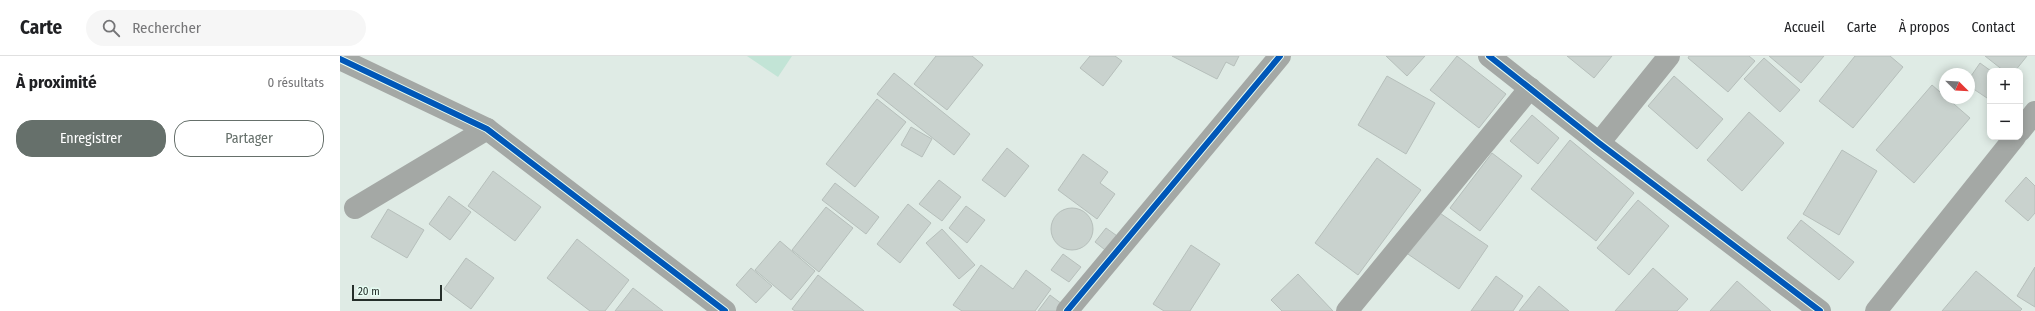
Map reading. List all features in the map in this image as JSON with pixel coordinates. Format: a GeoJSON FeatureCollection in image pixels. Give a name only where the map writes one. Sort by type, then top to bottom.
{"type":"FeatureCollection","features":[{"type":"Feature","properties":{"kind":"street"},"geometry":{"type":"LineString","coordinates":[[1067,311],[1280,56]]}},
{"type":"Feature","properties":{"kind":"street"},"geometry":{"type":"LineString","coordinates":[[1489,56],[1820,311]]}},
{"type":"Feature","properties":{"kind":"street"},"geometry":{"type":"LineString","coordinates":[[1599,142],[1669,56]]}},
{"type":"Feature","properties":{"kind":"street"},"geometry":{"type":"LineString","coordinates":[[340,59],[487,129],[725,311]]}},
{"type":"Feature","properties":{"kind":"street"},"geometry":{"type":"LineString","coordinates":[[1347,311],[1530,88]]}},
{"type":"Feature","properties":{"kind":"street"},"geometry":{"type":"LineString","coordinates":[[2023,127],[2035,112]]}},
{"type":"Feature","properties":{"kind":"street"},"geometry":{"type":"LineString","coordinates":[[355,208],[487,129]]}},
{"type":"Feature","properties":{"kind":"street"},"geometry":{"type":"LineString","coordinates":[[1876,311],[2013,140]]}},
{"type":"Feature","properties":{"kind":"green space"},"geometry":{"type":"Polygon","coordinates":[[[747,56],[792,56],[778,77],[747,56]]]}},
{"type":"Feature","properties":{"kind":"building"},"geometry":{"type":"Polygon","coordinates":[[[936,56],[972,56],[983,65],[947,110],[914,84],[936,56]]]}},
{"type":"Feature","properties":{"kind":"building"},"geometry":{"type":"Polygon","coordinates":[[[1090,56],[1115,56],[1122,61],[1103,86],[1080,68],[1090,56]]]}},
{"type":"Feature","properties":{"kind":"building"},"geometry":{"type":"Polygon","coordinates":[[[1172,56],[1239,56],[1234,66],[1226,62],[1217,79],[1172,56]]]}},
{"type":"Feature","properties":{"kind":"building"},"geometry":{"type":"Polygon","coordinates":[[[1386,56],[1425,56],[1407,76],[1386,56]]]}},
{"type":"Feature","properties":{"kind":"building"},"geometry":{"type":"Polygon","coordinates":[[[1457,56],[1506,94],[1479,128],[1430,90],[1457,56]]]}},
{"type":"Feature","properties":{"kind":"building"},"geometry":{"type":"Polygon","coordinates":[[[1567,56],[1612,56],[1594,78],[1567,56]]]}},
{"type":"Feature","properties":{"kind":"building"},"geometry":{"type":"Polygon","coordinates":[[[1689,56],[1749,56],[1755,61],[1728,92],[1688,58],[1689,56]]]}},
{"type":"Feature","properties":{"kind":"building"},"geometry":{"type":"Polygon","coordinates":[[[1769,56],[1824,56],[1801,83],[1769,56]]]}},
{"type":"Feature","properties":{"kind":"building"},"geometry":{"type":"Polygon","coordinates":[[[1855,56],[1890,56],[1903,67],[1853,128],[1819,101],[1855,56]]]}},
{"type":"Feature","properties":{"kind":"building"},"geometry":{"type":"Polygon","coordinates":[[[1985,56],[2027,56],[2017,68],[2000,68],[1985,56]]]}},
{"type":"Feature","properties":{"kind":"building"},"geometry":{"type":"Polygon","coordinates":[[[1764,58],[1800,90],[1780,112],[1744,79],[1764,58]]]}},
{"type":"Feature","properties":{"kind":"building"},"geometry":{"type":"Polygon","coordinates":[[[1980,63],[1987,68],[1987,98],[1975,90],[1975,70],[1980,63]]]}},
{"type":"Feature","properties":{"kind":"building"},"geometry":{"type":"Polygon","coordinates":[[[894,73],[970,134],[954,155],[877,94],[894,73]]]}},
{"type":"Feature","properties":{"kind":"building"},"geometry":{"type":"Polygon","coordinates":[[[1387,76],[1435,103],[1406,154],[1358,125],[1387,76]]]}},
{"type":"Feature","properties":{"kind":"building"},"geometry":{"type":"Polygon","coordinates":[[[1674,76],[1723,119],[1697,149],[1648,106],[1674,76]]]}},
{"type":"Feature","properties":{"kind":"building"},"geometry":{"type":"Polygon","coordinates":[[[1932,85],[1939,91],[1939,104],[1954,104],[1970,118],[1914,183],[1876,150],[1932,85]]]}},
{"type":"Feature","properties":{"kind":"building"},"geometry":{"type":"Polygon","coordinates":[[[877,99],[906,122],[855,187],[826,164],[877,99]]]}},
{"type":"Feature","properties":{"kind":"building"},"geometry":{"type":"Polygon","coordinates":[[[1749,112],[1784,143],[1742,191],[1707,160],[1749,112]]]}},
{"type":"Feature","properties":{"kind":"building"},"geometry":{"type":"Polygon","coordinates":[[[1532,115],[1559,138],[1538,164],[1510,141],[1532,115]]]}},
{"type":"Feature","properties":{"kind":"building"},"geometry":{"type":"Polygon","coordinates":[[[911,127],[932,139],[922,157],[901,145],[911,127]]]}},
{"type":"Feature","properties":{"kind":"building"},"geometry":{"type":"Polygon","coordinates":[[[1570,140],[1634,193],[1596,241],[1531,189],[1570,140]]]}},
{"type":"Feature","properties":{"kind":"building"},"geometry":{"type":"Polygon","coordinates":[[[1007,148],[1029,166],[1005,197],[982,180],[1007,148]]]}},
{"type":"Feature","properties":{"kind":"building"},"geometry":{"type":"Polygon","coordinates":[[[1842,150],[1877,171],[1839,235],[1803,214],[1842,150]]]}},
{"type":"Feature","properties":{"kind":"building"},"geometry":{"type":"Polygon","coordinates":[[[1492,153],[1522,176],[1480,231],[1450,208],[1492,153]]]}},
{"type":"Feature","properties":{"kind":"building"},"geometry":{"type":"Polygon","coordinates":[[[1083,154],[1108,172],[1100,183],[1115,194],[1097,219],[1058,190],[1083,154]]]}},
{"type":"Feature","properties":{"kind":"building"},"geometry":{"type":"Polygon","coordinates":[[[1377,158],[1421,190],[1358,275],[1315,243],[1377,158]]]}},
{"type":"Feature","properties":{"kind":"building"},"geometry":{"type":"Polygon","coordinates":[[[493,171],[541,207],[515,241],[468,206],[493,171]]]}},
{"type":"Feature","properties":{"kind":"building"},"geometry":{"type":"Polygon","coordinates":[[[2026,177],[2035,186],[2035,213],[2028,221],[2005,201],[2026,177]]]}},
{"type":"Feature","properties":{"kind":"building"},"geometry":{"type":"Polygon","coordinates":[[[939,180],[961,197],[942,221],[919,204],[939,180]]]}},
{"type":"Feature","properties":{"kind":"building"},"geometry":{"type":"Polygon","coordinates":[[[835,183],[879,217],[866,234],[822,200],[835,183]]]}},
{"type":"Feature","properties":{"kind":"building"},"geometry":{"type":"Polygon","coordinates":[[[449,196],[471,212],[450,240],[429,224],[449,196]]]}},
{"type":"Feature","properties":{"kind":"building"},"geometry":{"type":"Polygon","coordinates":[[[1638,200],[1669,226],[1629,275],[1597,248],[1638,200]]]}},
{"type":"Feature","properties":{"kind":"building"},"geometry":{"type":"Polygon","coordinates":[[[908,204],[931,223],[900,263],[877,244],[908,204]]]}},
{"type":"Feature","properties":{"kind":"building"},"geometry":{"type":"Polygon","coordinates":[[[966,206],[985,220],[967,243],[949,228],[966,206]]]}},
{"type":"Feature","properties":{"kind":"building"},"geometry":{"type":"Polygon","coordinates":[[[826,207],[853,228],[819,272],[792,250],[826,207]]]}},
{"type":"Feature","properties":{"kind":"building"},"geometry":{"type":"Polygon","coordinates":[[[1431,207],[1488,246],[1459,289],[1402,250],[1431,207]]]}},
{"type":"Feature","properties":{"kind":"building"},"geometry":{"type":"Polygon","coordinates":[[[1068,208],[1076,208],[1084,211],[1090,217],[1093,229],[1090,241],[1084,247],[1076,250],[1068,250],[1060,247],[1054,241],[1051,233],[1051,225],[1054,217],[1060,211],[1068,208]]]}},
{"type":"Feature","properties":{"kind":"building"},"geometry":{"type":"Polygon","coordinates":[[[388,209],[424,230],[407,258],[371,237],[388,209]]]}},
{"type":"Feature","properties":{"kind":"building"},"geometry":{"type":"Polygon","coordinates":[[[1801,220],[1854,262],[1839,280],[1787,238],[1801,220]]]}},
{"type":"Feature","properties":{"kind":"building"},"geometry":{"type":"Polygon","coordinates":[[[1106,228],[1120,238],[1109,253],[1095,242],[1106,228]]]}},
{"type":"Feature","properties":{"kind":"building"},"geometry":{"type":"Polygon","coordinates":[[[942,229],[975,265],[959,279],[926,243],[942,229]]]}},
{"type":"Feature","properties":{"kind":"building"},"geometry":{"type":"Polygon","coordinates":[[[577,239],[629,280],[605,311],[590,311],[547,278],[577,239]]]}},
{"type":"Feature","properties":{"kind":"building"},"geometry":{"type":"Polygon","coordinates":[[[780,241],[815,271],[791,300],[755,270],[780,241]]]}},
{"type":"Feature","properties":{"kind":"building"},"geometry":{"type":"Polygon","coordinates":[[[1191,245],[1220,264],[1190,311],[1164,311],[1153,304],[1191,245]]]}},
{"type":"Feature","properties":{"kind":"building"},"geometry":{"type":"Polygon","coordinates":[[[1063,254],[1081,267],[1069,282],[1051,270],[1063,254]]]}},
{"type":"Feature","properties":{"kind":"building"},"geometry":{"type":"Polygon","coordinates":[[[466,258],[494,278],[471,309],[444,289],[466,258]]]}},
{"type":"Feature","properties":{"kind":"building"},"geometry":{"type":"Polygon","coordinates":[[[981,265],[1013,289],[1026,270],[1051,289],[1035,311],[962,311],[953,305],[981,265]]]}},
{"type":"Feature","properties":{"kind":"building"},"geometry":{"type":"Polygon","coordinates":[[[2035,267],[2035,307],[2017,296],[2035,267]]]}},
{"type":"Feature","properties":{"kind":"building"},"geometry":{"type":"Polygon","coordinates":[[[751,268],[772,286],[756,303],[736,285],[751,268]]]}},
{"type":"Feature","properties":{"kind":"building"},"geometry":{"type":"Polygon","coordinates":[[[1653,268],[1688,299],[1677,311],[1615,311],[1653,268]]]}},
{"type":"Feature","properties":{"kind":"building"},"geometry":{"type":"Polygon","coordinates":[[[1976,271],[2022,309],[2020,311],[1942,311],[1976,271]]]}},
{"type":"Feature","properties":{"kind":"building"},"geometry":{"type":"Polygon","coordinates":[[[1298,274],[1333,311],[1282,311],[1271,300],[1298,274]]]}},
{"type":"Feature","properties":{"kind":"building"},"geometry":{"type":"Polygon","coordinates":[[[818,275],[864,311],[795,311],[792,309],[818,275]]]}},
{"type":"Feature","properties":{"kind":"building"},"geometry":{"type":"Polygon","coordinates":[[[1496,276],[1523,296],[1513,311],[1471,311],[1496,276]]]}},
{"type":"Feature","properties":{"kind":"building"},"geometry":{"type":"Polygon","coordinates":[[[1737,281],[1771,311],[1710,311],[1737,281]]]}},
{"type":"Feature","properties":{"kind":"building"},"geometry":{"type":"Polygon","coordinates":[[[1539,286],[1569,311],[1519,311],[1539,286]]]}},
{"type":"Feature","properties":{"kind":"building"},"geometry":{"type":"Polygon","coordinates":[[[633,288],[663,311],[615,311],[633,288]]]}},
{"type":"Feature","properties":{"kind":"building"},"geometry":{"type":"Polygon","coordinates":[[[1050,295],[1062,304],[1057,311],[1038,311],[1050,295]]]}},
{"type":"Feature","properties":{"kind":"cycle path"},"geometry":{"type":"LineString","coordinates":[[1067,311],[1280,56]]}},
{"type":"Feature","properties":{"kind":"cycle path"},"geometry":{"type":"LineString","coordinates":[[1489,56],[1599,143],[1820,311]]}},
{"type":"Feature","properties":{"kind":"cycle path"},"geometry":{"type":"LineString","coordinates":[[340,59],[487,129],[725,311]]}}]}
